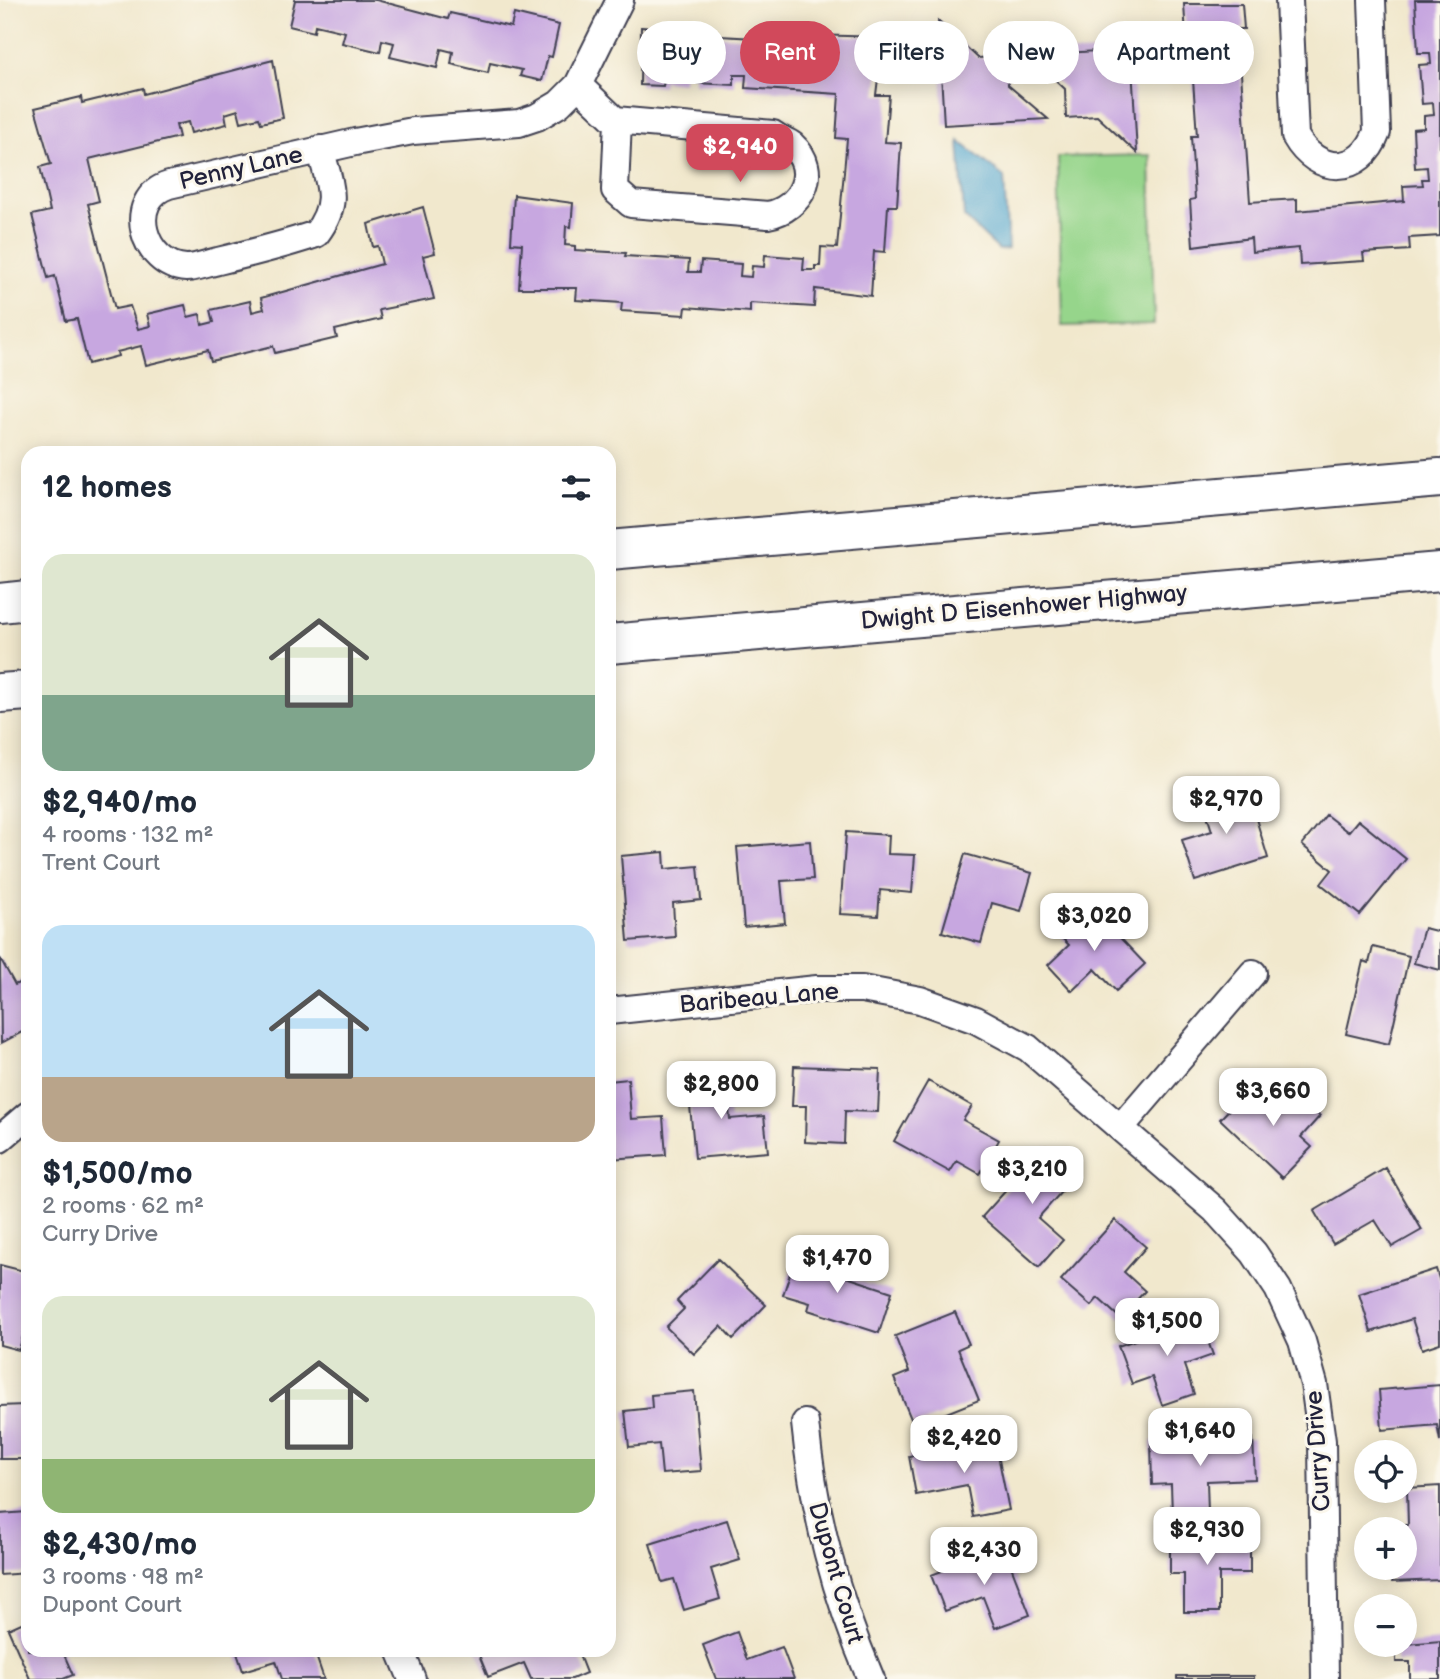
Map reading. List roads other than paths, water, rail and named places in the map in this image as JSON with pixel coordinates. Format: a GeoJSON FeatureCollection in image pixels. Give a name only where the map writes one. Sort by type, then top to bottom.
{"type":"FeatureCollection","features":[{"type":"Feature","properties":{"kind":"highway"},"geometry":{"type":"LineString","coordinates":[[616,549],[1440,478]]}},
{"type":"Feature","properties":{"kind":"highway","name":"Dwight D Eisenhower Highway"},"geometry":{"type":"LineString","coordinates":[[616,643],[1440,572]]}},
{"type":"Feature","properties":{"kind":"highway"},"geometry":{"type":"LineString","coordinates":[[0,603],[21,601]]}},
{"type":"Feature","properties":{"kind":"highway"},"geometry":{"type":"LineString","coordinates":[[0,693],[21,692]]}},
{"type":"Feature","properties":{"kind":"street","name":"Penny Lane"},"geometry":{"type":"LineString","coordinates":[[320,149],[332,201],[329,215],[316,234],[191,268],[163,261],[145,240],[145,211],[153,196],[163,187],[320,149],[414,131],[528,121],[552,109],[578,85],[620,0]]}},
{"type":"Feature","properties":{"kind":"street"},"geometry":{"type":"LineString","coordinates":[[1289,0],[1295,136],[1303,150],[1325,165],[1346,165],[1368,151],[1377,132],[1372,0]]}},
{"type":"Feature","properties":{"kind":"street"},"geometry":{"type":"LineString","coordinates":[[578,85],[618,121],[773,134],[792,145],[801,156],[805,173],[803,190],[786,211],[768,215],[631,204],[615,190],[618,121]]}},
{"type":"Feature","properties":{"kind":"street"},"geometry":{"type":"LineString","coordinates":[[1121,1127],[1254,972]]}},
{"type":"Feature","properties":{"kind":"street","name":"Baribeau Lane"},"geometry":{"type":"LineString","coordinates":[[616,1011],[817,989],[862,989],[920,1000],[976,1020],[1028,1048],[1121,1127]]}},
{"type":"Feature","properties":{"kind":"street"},"geometry":{"type":"LineString","coordinates":[[0,1139],[21,1121]]}},
{"type":"Feature","properties":{"kind":"street","name":"Curry Drive"},"geometry":{"type":"LineString","coordinates":[[1121,1127],[1215,1210],[1254,1253],[1278,1289],[1302,1341],[1314,1384],[1321,1426],[1325,1679]]}},
{"type":"Feature","properties":{"kind":"street","name":"Dupont Court"},"geometry":{"type":"LineString","coordinates":[[805,1423],[811,1484],[824,1548],[846,1618],[871,1679]]}},
{"type":"Feature","properties":{"kind":"street"},"geometry":{"type":"LineString","coordinates":[[403,1657],[412,1679]]}},
{"type":"Feature","properties":{"kind":"water"},"geometry":{"type":"Polygon","coordinates":[[[959,141],[1004,177],[1008,249],[999,250],[964,217],[959,141]]]}}]}
